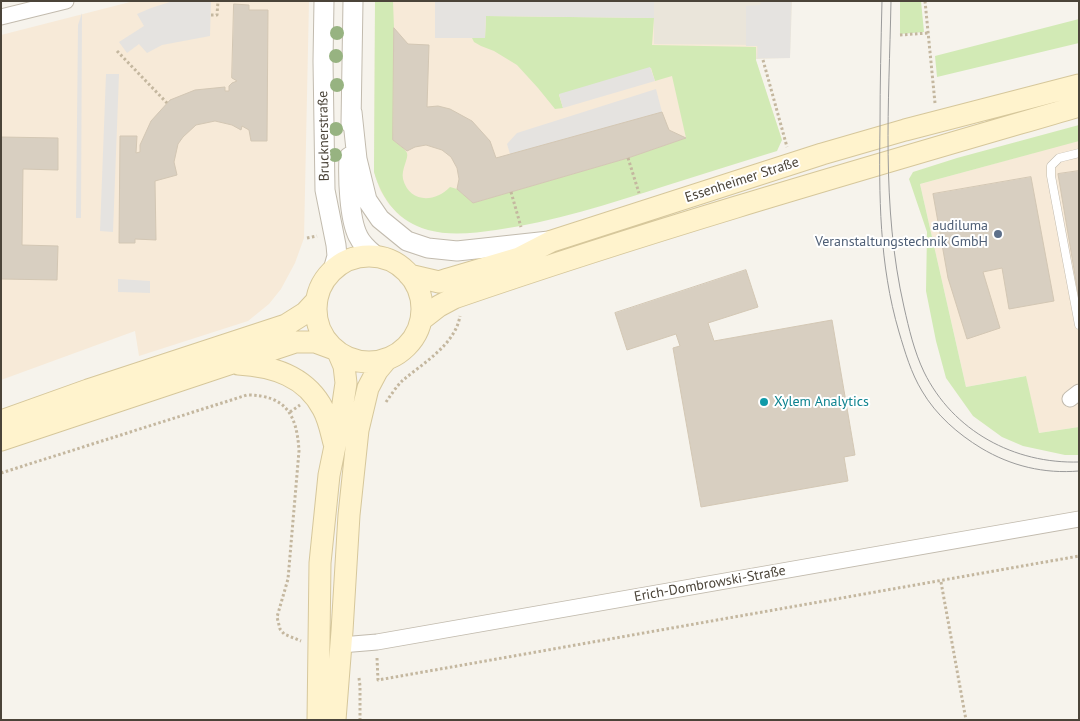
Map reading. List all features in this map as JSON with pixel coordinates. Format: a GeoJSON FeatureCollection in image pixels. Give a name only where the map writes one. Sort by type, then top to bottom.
{"type":"FeatureCollection","features":[{"type":"Feature","properties":{"kind":"main road","name":"Essenheimer Straße"},"geometry":{"type":"LineString","coordinates":[[409,276],[439,282],[448,280],[519,258],[552,241],[841,149],[905,130],[1079,85]]}},
{"type":"Feature","properties":{"kind":"main road","name":"Essenheimer Straße"},"geometry":{"type":"LineString","coordinates":[[420,320],[454,298],[598,250],[1079,106]]}},
{"type":"Feature","properties":{"kind":"main road"},"geometry":{"type":"LineString","coordinates":[[1,421],[286,324],[305,313],[316,300],[325,279],[333,270],[343,263],[354,259],[365,256],[389,260],[409,276],[416,285],[420,296],[422,308],[416,332],[409,344],[387,359],[362,362],[315,342],[304,341],[227,364],[1,440]]}},
{"type":"Feature","properties":{"kind":"main road"},"geometry":{"type":"LineString","coordinates":[[316,300],[317,322],[344,366],[346,383],[329,475],[320,563],[318,720]]}},
{"type":"Feature","properties":{"kind":"main road"},"geometry":{"type":"LineString","coordinates":[[335,720],[349,516],[358,430],[368,388],[377,371],[387,359]]}},
{"type":"Feature","properties":{"kind":"main road"},"geometry":{"type":"LineString","coordinates":[[227,364],[258,365],[273,368],[298,380],[314,395],[323,409],[334,446]]}},
{"type":"Feature","properties":{"kind":"street"},"geometry":{"type":"LineString","coordinates":[[1,17],[66,1]]}},
{"type":"Feature","properties":{"kind":"street","name":"Brucknerstraße"},"geometry":{"type":"LineString","coordinates":[[324,1],[325,190],[336,245],[337,256],[333,270]]}},
{"type":"Feature","properties":{"kind":"street","name":"Brucknerstraße"},"geometry":{"type":"LineString","coordinates":[[353,1],[352,112],[348,177],[354,226],[360,241],[376,257]]}},
{"type":"Feature","properties":{"kind":"street"},"geometry":{"type":"LineString","coordinates":[[352,112],[357,159],[367,200],[380,219],[407,240],[428,248],[457,251],[552,241]]}},
{"type":"Feature","properties":{"kind":"street","name":"Erich-Dombrowski-Straße"},"geometry":{"type":"LineString","coordinates":[[341,645],[377,642],[1079,520]]}},
{"type":"Feature","properties":{"kind":"lane"},"geometry":{"type":"LineString","coordinates":[[1079,153],[1059,158],[1052,166],[1051,176],[1079,325]]}},
{"type":"Feature","properties":{"kind":"path"},"geometry":{"type":"LineString","coordinates":[[211,15],[217,14],[218,1]]}},
{"type":"Feature","properties":{"kind":"path"},"geometry":{"type":"LineString","coordinates":[[925,1],[935,108]]}},
{"type":"Feature","properties":{"kind":"path"},"geometry":{"type":"LineString","coordinates":[[900,35],[928,33]]}},
{"type":"Feature","properties":{"kind":"path"},"geometry":{"type":"LineString","coordinates":[[117,51],[167,103]]}},
{"type":"Feature","properties":{"kind":"path"},"geometry":{"type":"LineString","coordinates":[[763,60],[789,152]]}},
{"type":"Feature","properties":{"kind":"path"},"geometry":{"type":"LineString","coordinates":[[628,158],[639,192]]}},
{"type":"Feature","properties":{"kind":"path"},"geometry":{"type":"LineString","coordinates":[[511,192],[521,225]]}},
{"type":"Feature","properties":{"kind":"path"},"geometry":{"type":"LineString","coordinates":[[388,399],[401,382],[444,345],[458,324],[460,314]]}},
{"type":"Feature","properties":{"kind":"path"},"geometry":{"type":"LineString","coordinates":[[1,473],[247,395],[262,395],[278,402],[290,412],[295,422],[299,451],[288,579],[278,610],[278,623],[280,629],[289,637],[320,644]]}},
{"type":"Feature","properties":{"kind":"path"},"geometry":{"type":"LineString","coordinates":[[377,642],[378,680],[1079,556]]}},
{"type":"Feature","properties":{"kind":"path"},"geometry":{"type":"LineString","coordinates":[[940,582],[966,720]]}},
{"type":"Feature","properties":{"kind":"shaded area"},"geometry":{"type":"Polygon","coordinates":[[[134,1],[309,1],[304,238],[295,263],[281,289],[269,304],[248,321],[139,356],[135,331],[1,380],[1,35],[134,1]]]}},
{"type":"Feature","properties":{"kind":"shaded area"},"geometry":{"type":"Polygon","coordinates":[[[173,1],[211,1],[210,36],[162,45],[147,53],[139,44],[127,53],[119,42],[144,26],[137,14],[173,1]]]}},
{"type":"Feature","properties":{"kind":"shaded area"},"geometry":{"type":"Polygon","coordinates":[[[375,1],[654,1],[654,44],[757,45],[756,61],[782,140],[445,233],[422,228],[400,216],[388,203],[380,190],[374,172],[375,1]]]}},
{"type":"Feature","properties":{"kind":"shaded area"},"geometry":{"type":"Polygon","coordinates":[[[435,1],[654,1],[654,18],[486,16],[485,38],[435,38],[435,1]]]}},
{"type":"Feature","properties":{"kind":"shaded area"},"geometry":{"type":"Polygon","coordinates":[[[654,1],[792,1],[790,58],[756,59],[652,45],[654,1]]]}},
{"type":"Feature","properties":{"kind":"shaded area"},"geometry":{"type":"Polygon","coordinates":[[[761,1],[791,1],[790,58],[758,58],[758,46],[746,46],[746,6],[760,5],[761,1]]]}},
{"type":"Feature","properties":{"kind":"shaded area"},"geometry":{"type":"Polygon","coordinates":[[[82,13],[81,218],[76,218],[78,25],[82,13]]]}},
{"type":"Feature","properties":{"kind":"shaded area"},"geometry":{"type":"Polygon","coordinates":[[[650,67],[655,81],[563,108],[559,94],[650,67]]]}},
{"type":"Feature","properties":{"kind":"shaded area"},"geometry":{"type":"Polygon","coordinates":[[[106,74],[119,74],[113,232],[100,231],[106,74]]]}},
{"type":"Feature","properties":{"kind":"shaded area"},"geometry":{"type":"Polygon","coordinates":[[[656,89],[662,112],[510,154],[507,144],[517,133],[656,89]]]}},
{"type":"Feature","properties":{"kind":"shaded area"},"geometry":{"type":"Polygon","coordinates":[[[1079,125],[1079,427],[1039,433],[1025,376],[966,387],[920,184],[1033,153],[1079,125]]]}},
{"type":"Feature","properties":{"kind":"shaded area"},"geometry":{"type":"Polygon","coordinates":[[[118,279],[150,281],[150,293],[118,292],[118,279]]]}},
{"type":"Feature","properties":{"kind":"green space"},"geometry":{"type":"Polygon","coordinates":[[[375,1],[393,1],[393,140],[407,153],[403,179],[406,187],[417,196],[430,198],[437,196],[450,187],[457,189],[473,203],[628,158],[686,138],[672,76],[655,81],[651,68],[559,95],[563,108],[555,109],[517,65],[474,42],[472,38],[485,38],[486,16],[654,18],[652,45],[756,47],[756,60],[782,140],[777,151],[581,212],[517,227],[479,232],[453,233],[428,230],[408,222],[400,216],[387,201],[374,172],[375,1]]]}},
{"type":"Feature","properties":{"kind":"green space"},"geometry":{"type":"Polygon","coordinates":[[[900,1],[921,1],[924,32],[900,34],[900,1]]]}},
{"type":"Feature","properties":{"kind":"green space"},"geometry":{"type":"Polygon","coordinates":[[[1079,19],[1079,43],[937,77],[935,56],[1079,19]]]}},
{"type":"Feature","properties":{"kind":"green space"},"geometry":{"type":"Polygon","coordinates":[[[1079,125],[1079,141],[920,184],[966,387],[1026,376],[1039,433],[1079,427],[1079,455],[1065,455],[1023,446],[1002,437],[973,416],[946,378],[926,291],[927,232],[909,179],[913,172],[957,158],[1079,125]]]}},
{"type":"Feature","properties":{"kind":"building"},"geometry":{"type":"Polygon","coordinates":[[[234,4],[249,5],[249,10],[268,10],[267,141],[251,141],[249,130],[242,126],[241,130],[232,125],[215,121],[196,125],[178,144],[174,162],[177,175],[155,181],[156,240],[135,239],[135,243],[119,243],[120,136],[137,136],[136,153],[140,152],[140,145],[151,121],[170,100],[195,90],[225,87],[225,91],[229,91],[229,86],[237,81],[232,78],[234,4]]]}},
{"type":"Feature","properties":{"kind":"building"},"geometry":{"type":"Polygon","coordinates":[[[394,28],[408,44],[429,45],[427,107],[438,106],[450,109],[472,121],[490,141],[496,158],[662,112],[669,130],[686,138],[628,158],[473,203],[457,189],[459,179],[457,168],[451,157],[442,150],[426,145],[407,151],[393,140],[394,28]]]}},
{"type":"Feature","properties":{"kind":"building"},"geometry":{"type":"Polygon","coordinates":[[[1,137],[58,138],[58,170],[23,169],[22,245],[58,246],[57,280],[1,279],[1,137]]]}},
{"type":"Feature","properties":{"kind":"building"},"geometry":{"type":"Polygon","coordinates":[[[1079,171],[1079,299],[1058,174],[1079,171]]]}},
{"type":"Feature","properties":{"kind":"building"},"geometry":{"type":"Polygon","coordinates":[[[1031,177],[1054,301],[1009,309],[1002,268],[983,272],[1000,328],[967,339],[948,278],[933,194],[1031,177]]]}},
{"type":"Feature","properties":{"kind":"building","name":"Xylem Analytics"},"geometry":{"type":"Polygon","coordinates":[[[746,270],[758,307],[708,323],[714,341],[832,320],[855,455],[844,457],[848,481],[701,507],[673,348],[680,346],[676,334],[627,350],[615,313],[746,270]]]}},
{"type":"Feature","properties":{"kind":"tram line"},"geometry":{"type":"LineString","coordinates":[[882,1],[880,204],[884,255],[892,306],[911,370],[922,391],[941,416],[964,437],[981,448],[1004,460],[1028,467],[1053,471],[1079,471]]}},
{"type":"Feature","properties":{"kind":"tram line"},"geometry":{"type":"LineString","coordinates":[[891,1],[888,155],[892,231],[904,307],[920,364],[936,393],[951,411],[988,440],[1009,450],[1031,457],[1079,462]]}},
{"type":"Feature","properties":{"kind":"place","name":"audiluma Veranstaltungstechnik GmbH"},"geometry":{"type":"Point","coordinates":[998,234]}},
{"type":"Feature","properties":{"kind":"place","name":"Xylem Analytics"},"geometry":{"type":"Point","coordinates":[764,402]}}]}
